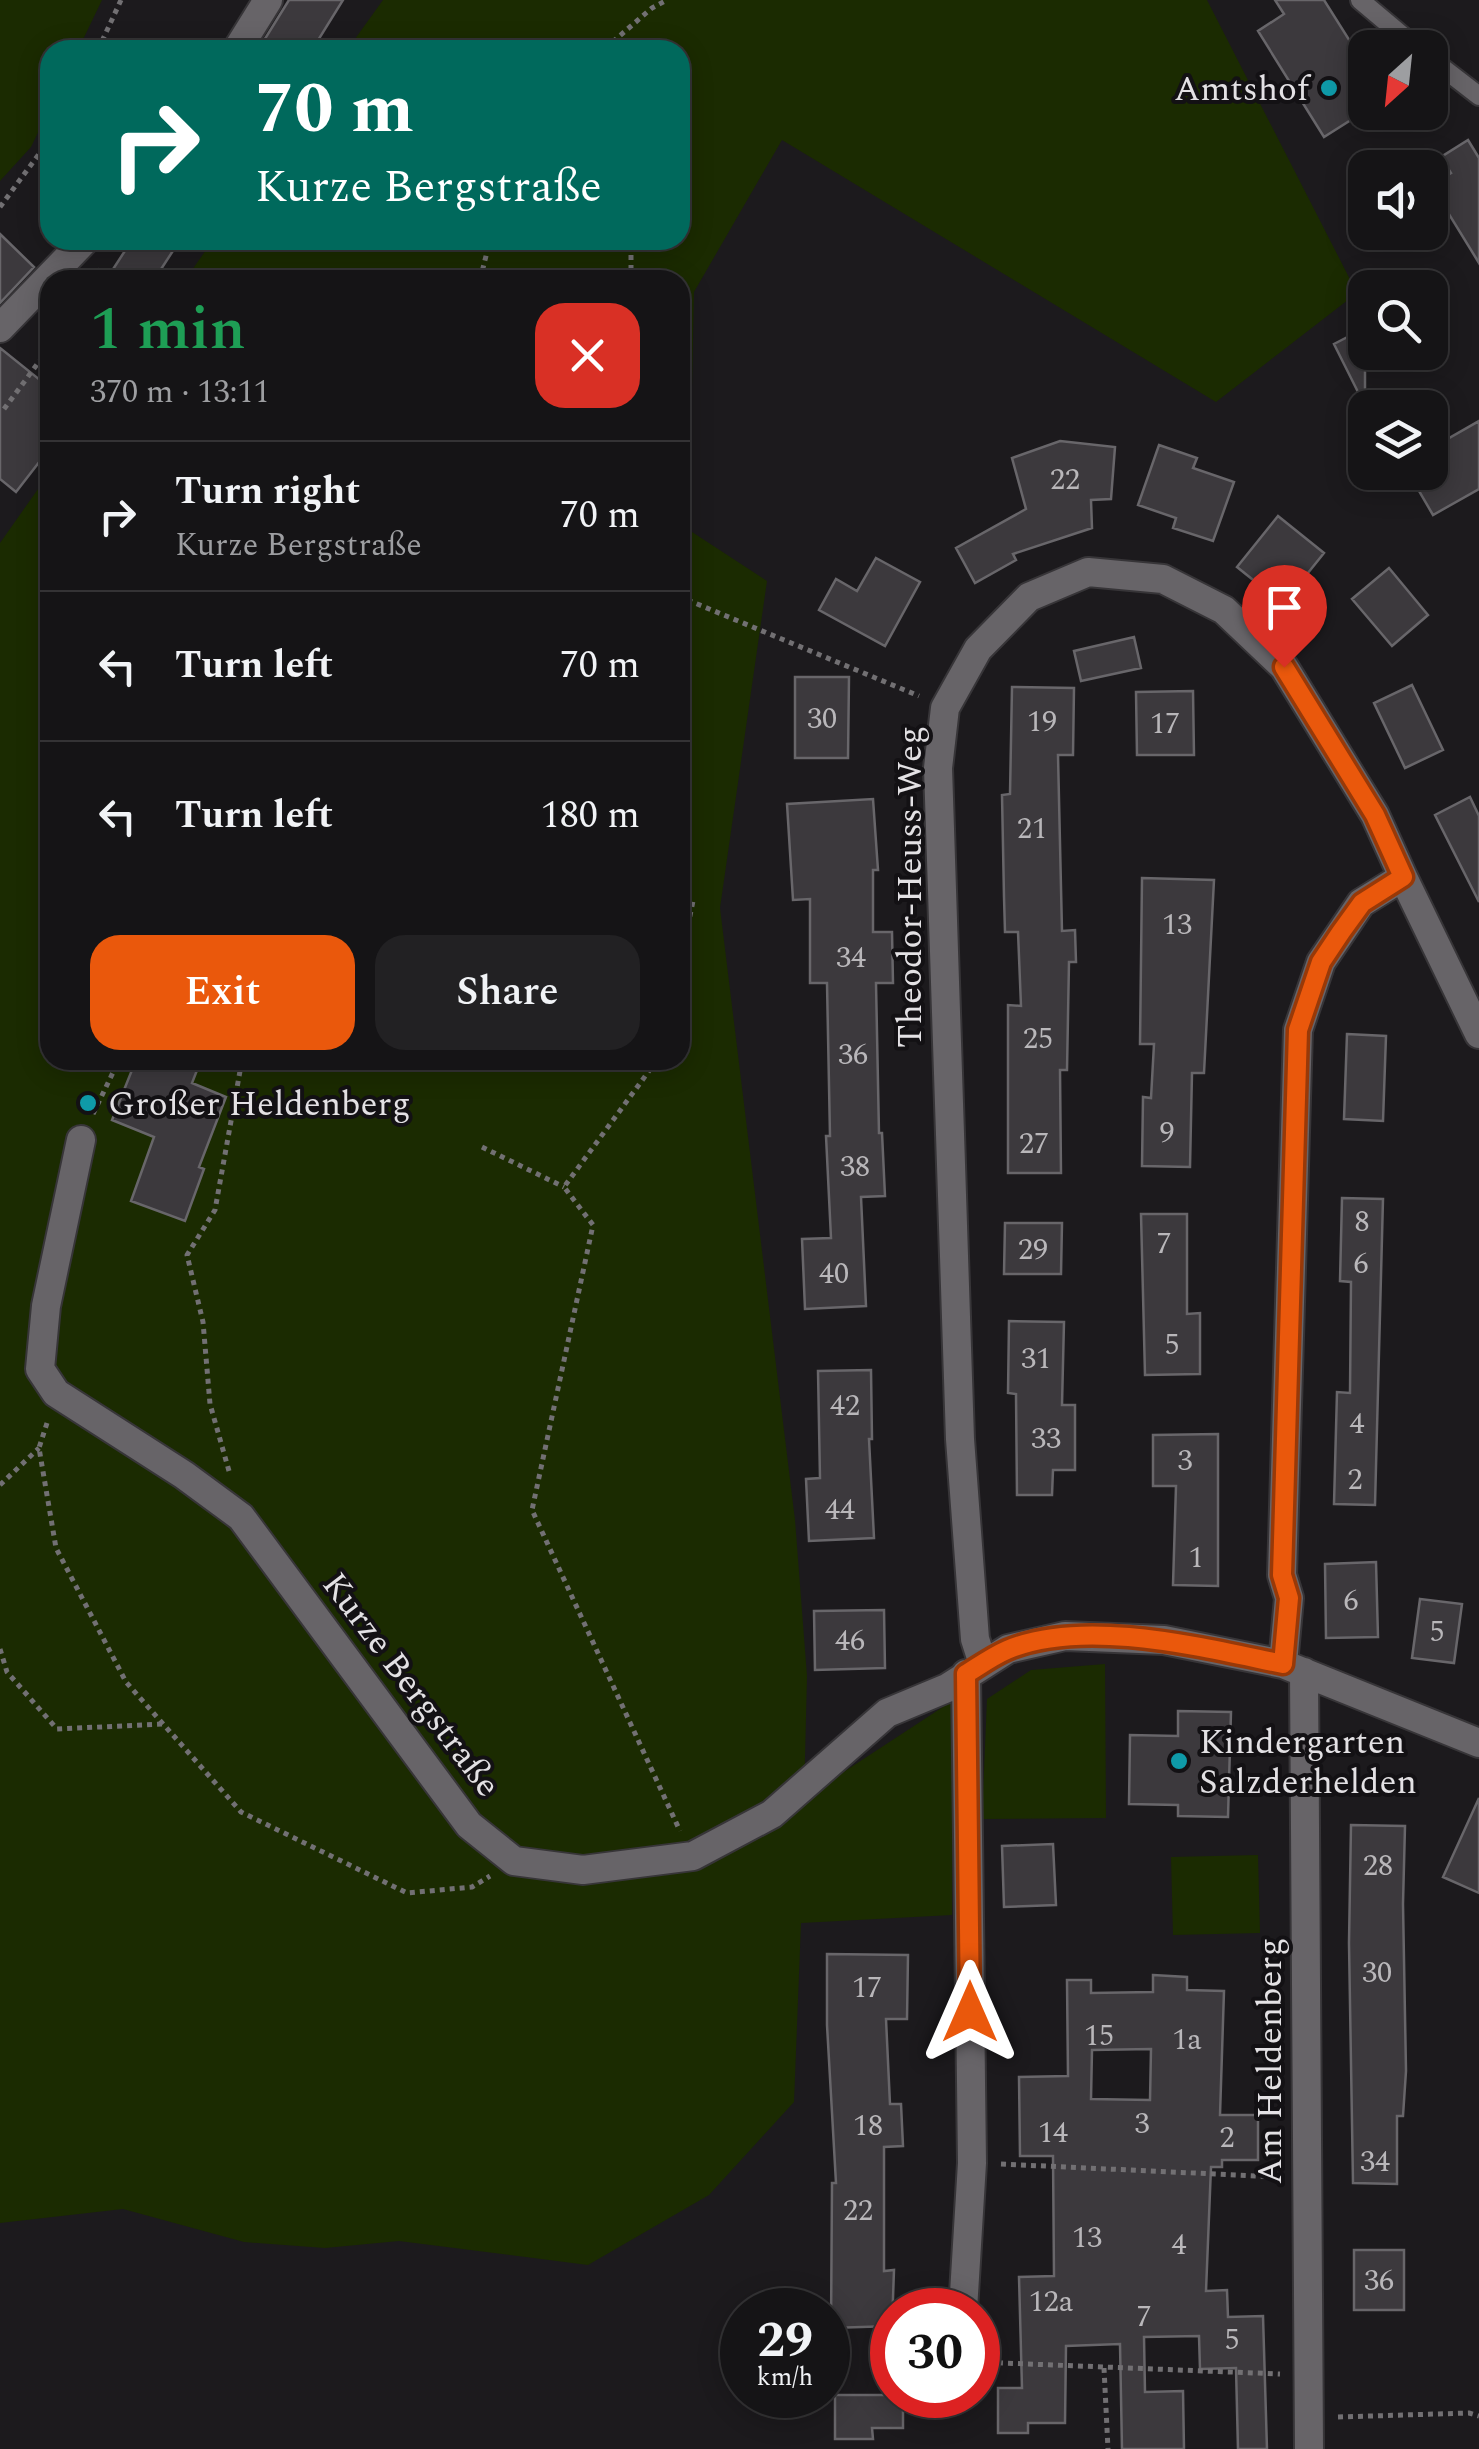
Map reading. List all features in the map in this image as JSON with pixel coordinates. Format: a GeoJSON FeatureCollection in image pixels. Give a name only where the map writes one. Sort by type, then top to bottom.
{"type":"FeatureCollection","features":[{"type":"Feature","properties":{"kind":"street"},"geometry":{"type":"LineString","coordinates":[[243,40],[268,0]]}},
{"type":"Feature","properties":{"kind":"street"},"geometry":{"type":"LineString","coordinates":[[56,270],[75,250]]}},
{"type":"Feature","properties":{"kind":"street"},"geometry":{"type":"LineString","coordinates":[[0,328],[40,287]]}},
{"type":"Feature","properties":{"kind":"street","name":"Theodor-Heuss-Weg"},"geometry":{"type":"LineString","coordinates":[[975,1669],[960,1439],[938,768],[945,708],[978,649],[1029,597],[1088,572],[1163,579],[1224,610],[1284,667],[1375,815],[1479,1034]]}},
{"type":"Feature","properties":{"kind":"street"},"geometry":{"type":"LineString","coordinates":[[1294,1668],[1289,1598],[1282,1575],[1298,1030],[1321,962],[1351,918],[1362,903],[1403,877]]}},
{"type":"Feature","properties":{"kind":"street"},"geometry":{"type":"LineString","coordinates":[[56,1393],[40,1369],[46,1306],[81,1140]]}},
{"type":"Feature","properties":{"kind":"street","name":"Kurze Bergstraße"},"geometry":{"type":"LineString","coordinates":[[56,1393],[184,1475],[241,1517],[469,1825],[514,1861]]}},
{"type":"Feature","properties":{"kind":"street"},"geometry":{"type":"LineString","coordinates":[[514,1861],[583,1870],[692,1856],[772,1814],[887,1713],[947,1688],[1008,1649],[1066,1636],[1164,1640],[1294,1668],[1479,1743]]}},
{"type":"Feature","properties":{"kind":"street","name":"Am Heldenberg"},"geometry":{"type":"LineString","coordinates":[[1294,1668],[1307,2179],[1309,2449]]}},
{"type":"Feature","properties":{"kind":"street"},"geometry":{"type":"LineString","coordinates":[[963,2288],[972,2163],[975,1669]]}},
{"type":"Feature","properties":{"kind":"lane"},"geometry":{"type":"LineString","coordinates":[[1360,0],[1396,30]]}},
{"type":"Feature","properties":{"kind":"lane"},"geometry":{"type":"LineString","coordinates":[[1448,72],[1479,96]]}},
{"type":"Feature","properties":{"kind":"path"},"geometry":{"type":"LineString","coordinates":[[103,40],[121,0]]}},
{"type":"Feature","properties":{"kind":"path"},"geometry":{"type":"LineString","coordinates":[[618,40],[666,0]]}},
{"type":"Feature","properties":{"kind":"path"},"geometry":{"type":"LineString","coordinates":[[0,207],[40,153]]}},
{"type":"Feature","properties":{"kind":"path"},"geometry":{"type":"LineString","coordinates":[[4,409],[40,360]]}},
{"type":"Feature","properties":{"kind":"path"},"geometry":{"type":"LineString","coordinates":[[690,601],[945,708]]}},
{"type":"Feature","properties":{"kind":"path"},"geometry":{"type":"LineString","coordinates":[[81,1140],[114,1070]]}},
{"type":"Feature","properties":{"kind":"path"},"geometry":{"type":"LineString","coordinates":[[240,1070],[215,1210],[187,1255],[203,1322],[210,1404],[241,1517]]}},
{"type":"Feature","properties":{"kind":"path"},"geometry":{"type":"LineString","coordinates":[[564,1186],[650,1070]]}},
{"type":"Feature","properties":{"kind":"path"},"geometry":{"type":"LineString","coordinates":[[482,1147],[564,1186],[593,1225],[532,1510],[692,1856]]}},
{"type":"Feature","properties":{"kind":"path"},"geometry":{"type":"LineString","coordinates":[[0,1485],[38,1448],[56,1393]]}},
{"type":"Feature","properties":{"kind":"path"},"geometry":{"type":"LineString","coordinates":[[38,1448],[56,1548],[126,1682],[242,1812],[407,1893],[472,1887],[514,1861]]}},
{"type":"Feature","properties":{"kind":"path"},"geometry":{"type":"LineString","coordinates":[[0,1649],[7,1672],[57,1729],[164,1724]]}},
{"type":"Feature","properties":{"kind":"path"},"geometry":{"type":"LineString","coordinates":[[972,2163],[1307,2179]]}},
{"type":"Feature","properties":{"kind":"path"},"geometry":{"type":"LineString","coordinates":[[1000,2363],[1308,2374]]}},
{"type":"Feature","properties":{"kind":"path"},"geometry":{"type":"LineString","coordinates":[[1104,2368],[1108,2449]]}},
{"type":"Feature","properties":{"kind":"path"},"geometry":{"type":"LineString","coordinates":[[1309,2416],[1469,2412],[1479,2416]]}},
{"type":"Feature","properties":{"kind":"green space"},"geometry":{"type":"Polygon","coordinates":[[[0,0],[102,0],[83,40],[40,40],[40,129],[31,147],[0,181],[0,0]]]}},
{"type":"Feature","properties":{"kind":"green space"},"geometry":{"type":"Polygon","coordinates":[[[383,0],[1207,0],[1348,275],[1348,300],[1216,402],[782,140],[694,292],[690,482],[690,270],[192,270],[206,250],[690,250],[690,40],[354,40],[383,0]]]}},
{"type":"Feature","properties":{"kind":"green space"},"geometry":{"type":"Polygon","coordinates":[[[40,486],[40,1070],[690,1070],[690,531],[767,581],[720,908],[795,1520],[807,1676],[804,1798],[952,1701],[952,1915],[801,1923],[794,2102],[709,2195],[588,2265],[399,2241],[325,2248],[244,2242],[123,2209],[0,2223],[0,543],[40,486]]]}},
{"type":"Feature","properties":{"kind":"green space"},"geometry":{"type":"Polygon","coordinates":[[[1105,1664],[1106,1818],[982,1819],[987,1699],[1031,1670],[1105,1664]]]}},
{"type":"Feature","properties":{"kind":"green space"},"geometry":{"type":"Polygon","coordinates":[[[1258,1855],[1260,1933],[1173,1935],[1171,1857],[1258,1855]]]}},
{"type":"Feature","properties":{"kind":"building"},"geometry":{"type":"Polygon","coordinates":[[[289,0],[343,0],[318,40],[264,40],[289,0]]]}},
{"type":"Feature","properties":{"kind":"building","name":"Amtshof"},"geometry":{"type":"Polygon","coordinates":[[[1275,0],[1324,0],[1348,38],[1348,122],[1324,137],[1258,31],[1284,14],[1275,0]]]}},
{"type":"Feature","properties":{"kind":"building"},"geometry":{"type":"Polygon","coordinates":[[[1468,140],[1479,158],[1479,263],[1448,213],[1451,173],[1448,153],[1468,140]]]}},
{"type":"Feature","properties":{"kind":"building"},"geometry":{"type":"Polygon","coordinates":[[[0,234],[34,267],[0,303],[0,234]]]}},
{"type":"Feature","properties":{"kind":"building"},"geometry":{"type":"Polygon","coordinates":[[[126,250],[174,250],[160,270],[112,270],[126,250]]]}},
{"type":"Feature","properties":{"kind":"building"},"geometry":{"type":"Polygon","coordinates":[[[1348,337],[1348,370],[1365,370],[1365,390],[1357,390],[1334,344],[1348,337]]]}},
{"type":"Feature","properties":{"kind":"building"},"geometry":{"type":"Polygon","coordinates":[[[0,348],[40,380],[40,461],[16,492],[0,479],[0,348]]]}},
{"type":"Feature","properties":{"kind":"building"},"geometry":{"type":"Polygon","coordinates":[[[1479,421],[1479,489],[1433,515],[1418,490],[1448,490],[1448,439],[1479,421]]]}},
{"type":"Feature","properties":{"kind":"building"},"geometry":{"type":"Polygon","coordinates":[[[1060,441],[1115,447],[1111,499],[1091,500],[1092,528],[1013,554],[1016,560],[975,583],[956,548],[1026,509],[1012,458],[1060,441]]]}},
{"type":"Feature","properties":{"kind":"building"},"geometry":{"type":"Polygon","coordinates":[[[1159,445],[1197,458],[1193,468],[1234,482],[1213,541],[1173,528],[1176,518],[1138,505],[1159,445]]]}},
{"type":"Feature","properties":{"kind":"building"},"geometry":{"type":"Polygon","coordinates":[[[1278,516],[1324,553],[1283,604],[1237,567],[1278,516]]]}},
{"type":"Feature","properties":{"kind":"building"},"geometry":{"type":"Polygon","coordinates":[[[876,558],[920,582],[885,646],[819,610],[836,579],[857,591],[876,558]]]}},
{"type":"Feature","properties":{"kind":"building"},"geometry":{"type":"Polygon","coordinates":[[[1389,568],[1428,615],[1392,646],[1352,599],[1389,568]]]}},
{"type":"Feature","properties":{"kind":"building"},"geometry":{"type":"Polygon","coordinates":[[[1134,637],[1141,668],[1081,681],[1074,651],[1134,637]]]}},
{"type":"Feature","properties":{"kind":"building"},"geometry":{"type":"Polygon","coordinates":[[[795,677],[849,677],[848,758],[795,758],[795,677]]]}},
{"type":"Feature","properties":{"kind":"building"},"geometry":{"type":"Polygon","coordinates":[[[1412,685],[1443,750],[1405,768],[1374,703],[1412,685]]]}},
{"type":"Feature","properties":{"kind":"building"},"geometry":{"type":"Polygon","coordinates":[[[1012,687],[1074,688],[1073,755],[1058,755],[1062,931],[1075,930],[1076,962],[1069,962],[1067,1070],[1060,1070],[1061,1173],[1008,1173],[1008,1005],[1021,1006],[1018,932],[1005,932],[1004,897],[1002,795],[1010,794],[1012,687]]]}},
{"type":"Feature","properties":{"kind":"building"},"geometry":{"type":"Polygon","coordinates":[[[1193,691],[1194,755],[1137,755],[1136,692],[1193,691]]]}},
{"type":"Feature","properties":{"kind":"building"},"geometry":{"type":"Polygon","coordinates":[[[1470,797],[1479,816],[1479,902],[1435,815],[1470,797]]]}},
{"type":"Feature","properties":{"kind":"building"},"geometry":{"type":"Polygon","coordinates":[[[873,799],[878,870],[873,870],[873,932],[892,932],[893,983],[876,983],[879,1133],[885,1196],[861,1197],[866,1306],[805,1309],[802,1239],[831,1238],[826,1136],[830,1136],[827,983],[810,983],[810,899],[793,900],[787,804],[873,799]]]}},
{"type":"Feature","properties":{"kind":"building"},"geometry":{"type":"Polygon","coordinates":[[[1142,878],[1214,880],[1204,1073],[1192,1073],[1190,1167],[1142,1166],[1143,1097],[1151,1098],[1154,1044],[1140,1044],[1142,878]]]}},
{"type":"Feature","properties":{"kind":"building"},"geometry":{"type":"Polygon","coordinates":[[[1347,1034],[1386,1036],[1383,1121],[1344,1119],[1347,1034]]]}},
{"type":"Feature","properties":{"kind":"building"},"geometry":{"type":"Polygon","coordinates":[[[132,1070],[197,1070],[192,1083],[226,1097],[199,1167],[204,1169],[185,1221],[131,1201],[154,1137],[112,1120],[132,1070]]]}},
{"type":"Feature","properties":{"kind":"building"},"geometry":{"type":"Polygon","coordinates":[[[1342,1198],[1383,1199],[1375,1505],[1334,1504],[1337,1392],[1350,1393],[1351,1282],[1340,1281],[1342,1198]]]}},
{"type":"Feature","properties":{"kind":"building"},"geometry":{"type":"Polygon","coordinates":[[[1141,1214],[1187,1214],[1187,1314],[1200,1313],[1200,1374],[1145,1375],[1141,1214]]]}},
{"type":"Feature","properties":{"kind":"building"},"geometry":{"type":"Polygon","coordinates":[[[1005,1223],[1062,1223],[1061,1274],[1004,1274],[1005,1223]]]}},
{"type":"Feature","properties":{"kind":"building"},"geometry":{"type":"Polygon","coordinates":[[[1009,1321],[1064,1322],[1062,1405],[1075,1405],[1075,1470],[1053,1470],[1052,1495],[1017,1495],[1016,1394],[1008,1393],[1009,1321]]]}},
{"type":"Feature","properties":{"kind":"building"},"geometry":{"type":"Polygon","coordinates":[[[871,1370],[869,1439],[874,1538],[809,1541],[806,1479],[820,1478],[818,1371],[871,1370]]]}},
{"type":"Feature","properties":{"kind":"building"},"geometry":{"type":"Polygon","coordinates":[[[1218,1434],[1218,1586],[1173,1585],[1176,1486],[1153,1486],[1153,1435],[1218,1434]]]}},
{"type":"Feature","properties":{"kind":"building"},"geometry":{"type":"Polygon","coordinates":[[[1376,1562],[1378,1637],[1326,1638],[1325,1564],[1376,1562]]]}},
{"type":"Feature","properties":{"kind":"building"},"geometry":{"type":"Polygon","coordinates":[[[1420,1599],[1462,1604],[1454,1663],[1412,1658],[1420,1599]]]}},
{"type":"Feature","properties":{"kind":"building"},"geometry":{"type":"Polygon","coordinates":[[[884,1610],[885,1668],[815,1670],[814,1611],[884,1610]]]}},
{"type":"Feature","properties":{"kind":"building","name":"Kindergarten Salzderhelden"},"geometry":{"type":"Polygon","coordinates":[[[1178,1711],[1231,1712],[1228,1817],[1178,1816],[1178,1805],[1129,1804],[1130,1735],[1178,1736],[1178,1711]]]}},
{"type":"Feature","properties":{"kind":"building"},"geometry":{"type":"Polygon","coordinates":[[[1479,1798],[1479,1893],[1443,1877],[1479,1798]]]}},
{"type":"Feature","properties":{"kind":"building"},"geometry":{"type":"Polygon","coordinates":[[[1351,1825],[1405,1826],[1406,2071],[1403,2116],[1397,2116],[1397,2184],[1353,2183],[1351,1825]]]}},
{"type":"Feature","properties":{"kind":"building"},"geometry":{"type":"Polygon","coordinates":[[[1053,1844],[1056,1905],[1004,1907],[1002,1846],[1053,1844]]]}},
{"type":"Feature","properties":{"kind":"building"},"geometry":{"type":"Polygon","coordinates":[[[827,1954],[908,1955],[907,2019],[886,2019],[890,2104],[901,2104],[903,2146],[884,2147],[884,2271],[894,2270],[893,2288],[870,2288],[870,2327],[850,2327],[850,2288],[831,2288],[832,2183],[836,2183],[827,1954]]]}},
{"type":"Feature","properties":{"kind":"building"},"geometry":{"type":"Polygon","coordinates":[[[1153,1975],[1187,1977],[1187,1990],[1224,1991],[1220,2115],[1258,2115],[1258,2160],[1222,2160],[1222,2167],[1211,2167],[1206,2291],[1227,2290],[1228,2317],[1263,2316],[1267,2449],[1238,2449],[1236,2368],[1200,2369],[1199,2336],[1144,2337],[1145,2392],[1183,2391],[1184,2449],[1122,2449],[1120,2344],[1066,2346],[1065,2423],[1028,2423],[1028,2433],[998,2433],[1000,2388],[1022,2388],[1019,2277],[1054,2276],[1053,2156],[1020,2156],[1019,2077],[1068,2076],[1067,1980],[1091,1980],[1091,1993],[1153,1992],[1153,1975]],[[1151,2049],[1092,2050],[1091,2099],[1150,2100],[1151,2049]]]}},
{"type":"Feature","properties":{"kind":"building"},"geometry":{"type":"Polygon","coordinates":[[[1354,2250],[1404,2250],[1404,2310],[1354,2310],[1354,2250]]]}},
{"type":"Feature","properties":{"kind":"building"},"geometry":{"type":"Polygon","coordinates":[[[850,2395],[870,2395],[870,2418],[903,2418],[903,2428],[872,2428],[873,2439],[835,2439],[835,2418],[850,2418],[850,2395]]]}},
{"type":"Feature","properties":{"kind":"place","name":"Amtshof"},"geometry":{"type":"Point","coordinates":[1329,88]}},
{"type":"Feature","properties":{"kind":"place","name":"Großer Heldenberg"},"geometry":{"type":"Point","coordinates":[88,1103]}},
{"type":"Feature","properties":{"kind":"place","name":"Kindergarten Salzderhelden"},"geometry":{"type":"Point","coordinates":[1179,1761]}},
{"type":"Feature","properties":{"kind":"route"},"geometry":{"type":"LineString","coordinates":[[970,2012],[966,1674],[1008,1649],[1066,1636],[1164,1640],[1283,1664],[1289,1598],[1282,1575],[1298,1030],[1321,962],[1341,932],[1362,903],[1403,877],[1375,815],[1284,667]]}}]}
